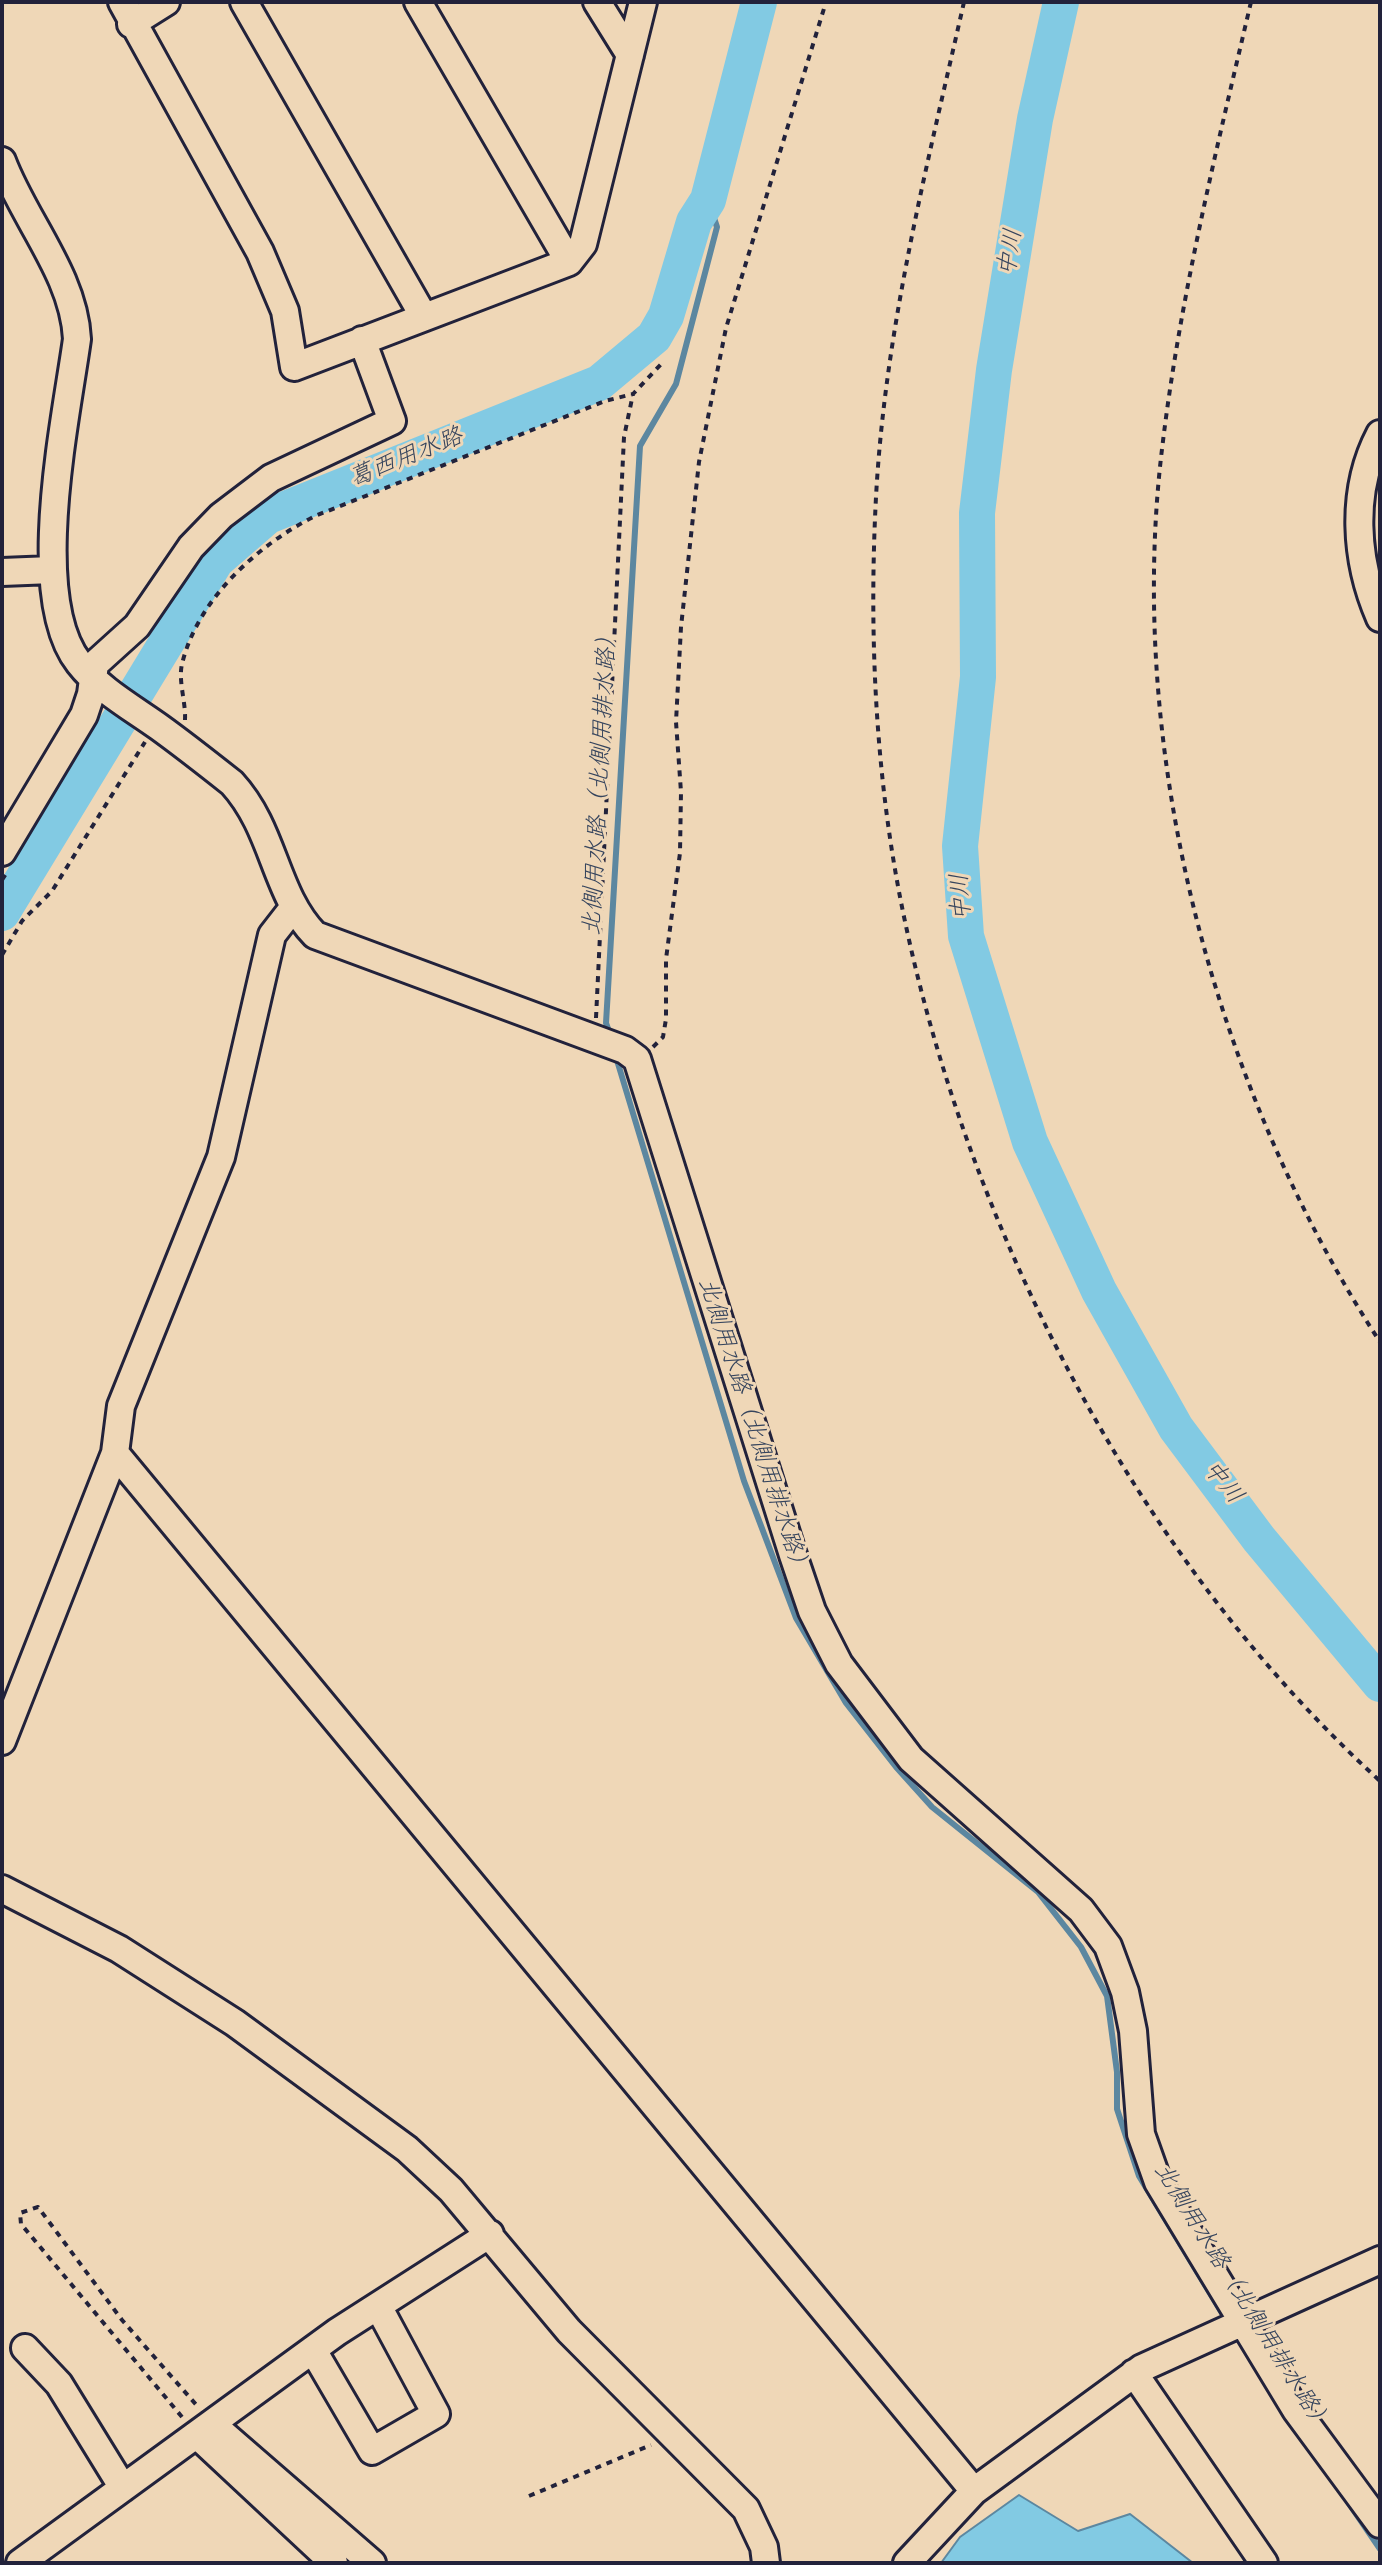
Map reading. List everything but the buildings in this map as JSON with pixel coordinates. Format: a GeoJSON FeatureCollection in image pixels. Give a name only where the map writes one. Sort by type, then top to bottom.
{"type":"FeatureCollection","features":[{"type":"Feature","properties":{"kind":"street"},"geometry":{"type":"LineString","coordinates":[[166,2],[127,13],[260,252],[285,311],[294,367],[569,262],[583,244],[643,2]]}},
{"type":"Feature","properties":{"kind":"street"},"geometry":{"type":"LineString","coordinates":[[244,2],[424,317]]}},
{"type":"Feature","properties":{"kind":"street"},"geometry":{"type":"LineString","coordinates":[[418,2],[569,262]]}},
{"type":"Feature","properties":{"kind":"street"},"geometry":{"type":"LineString","coordinates":[[597,2],[630,55]]}},
{"type":"Feature","properties":{"kind":"street"},"geometry":{"type":"LineString","coordinates":[[2,161],[66,290],[76,320],[52,570],[58,618],[70,650],[100,685],[148,729],[177,741],[232,783],[247,799],[264,829],[293,908],[315,935],[615,1048],[812,1611],[839,1664],[911,1759],[1072,1900],[1108,1946],[1130,2018],[1141,2134],[1158,2182],[1234,2328],[1380,2524]]}},
{"type":"Feature","properties":{"kind":"street"},"geometry":{"type":"LineString","coordinates":[[2,852],[84,715],[91,694],[100,685],[104,653],[137,626],[191,547],[221,516],[271,478],[392,421],[362,340]]}},
{"type":"Feature","properties":{"kind":"street"},"geometry":{"type":"LineString","coordinates":[[1380,434],[1364,480],[1359,522],[1363,572],[1380,618]]}},
{"type":"Feature","properties":{"kind":"street"},"geometry":{"type":"LineString","coordinates":[[2,572],[52,570]]}},
{"type":"Feature","properties":{"kind":"street"},"geometry":{"type":"LineString","coordinates":[[2,1741],[115,1453],[121,1406],[221,1157],[272,935],[293,908]]}},
{"type":"Feature","properties":{"kind":"street"},"geometry":{"type":"LineString","coordinates":[[115,1453],[974,2491]]}},
{"type":"Feature","properties":{"kind":"street"},"geometry":{"type":"LineString","coordinates":[[2,1889],[119,1949],[247,2032],[407,2149],[490,2234],[569,2331],[746,2509],[764,2547],[766,2563]]}},
{"type":"Feature","properties":{"kind":"street"},"geometry":{"type":"LineString","coordinates":[[20,2563],[313,2350],[490,2234]]}},
{"type":"Feature","properties":{"kind":"street"},"geometry":{"type":"LineString","coordinates":[[907,2563],[974,2491],[1134,2373],[1380,2260]]}},
{"type":"Feature","properties":{"kind":"street"},"geometry":{"type":"LineString","coordinates":[[313,2350],[372,2451],[436,2414],[378,2306]]}},
{"type":"Feature","properties":{"kind":"street"},"geometry":{"type":"LineString","coordinates":[[25,2348],[59,2384],[123,2488]]}},
{"type":"Feature","properties":{"kind":"street"},"geometry":{"type":"LineString","coordinates":[[1134,2373],[1264,2563]]}},
{"type":"Feature","properties":{"kind":"street"},"geometry":{"type":"LineString","coordinates":[[205,2430],[334,2563]]}},
{"type":"Feature","properties":{"kind":"street"},"geometry":{"type":"LineString","coordinates":[[205,2430],[372,2563]]}},
{"type":"Feature","properties":{"kind":"path"},"geometry":{"type":"LineString","coordinates":[[633,394],[624,437],[615,1048],[663,1037],[666,959],[682,826],[676,722],[681,627],[699,462],[726,328],[826,2]]}},
{"type":"Feature","properties":{"kind":"path"},"geometry":{"type":"LineString","coordinates":[[964,2],[897,312],[885,392],[876,497],[873,612],[876,694],[901,901],[932,1028],[969,1143],[1009,1244],[1079,1390],[1134,1488],[1231,1620],[1272,1670],[1380,1781]]}},
{"type":"Feature","properties":{"kind":"path"},"geometry":{"type":"LineString","coordinates":[[1251,2],[1182,320],[1162,443],[1154,581],[1162,722],[1178,842],[1211,970],[1257,1104],[1285,1173],[1332,1265],[1380,1342]]}},
{"type":"Feature","properties":{"kind":"path"},"geometry":{"type":"LineString","coordinates":[[177,741],[185,717],[183,662],[193,637],[230,579],[270,540],[358,498],[633,394],[664,361]]}},
{"type":"Feature","properties":{"kind":"path"},"geometry":{"type":"LineString","coordinates":[[2,955],[22,921],[52,891],[148,729]]}},
{"type":"Feature","properties":{"kind":"path"},"geometry":{"type":"LineString","coordinates":[[38,2207],[205,2430],[21,2224],[20,2213],[38,2207]]}},
{"type":"Feature","properties":{"kind":"path"},"geometry":{"type":"LineString","coordinates":[[529,2496],[671,2436]]}},
{"type":"Feature","properties":{"kind":"water"},"geometry":{"type":"Polygon","coordinates":[[[1019,2495],[1078,2531],[1130,2514],[1193,2563],[941,2563],[960,2537],[1019,2495]]]}},
{"type":"Feature","properties":{"kind":"waterway","name":"葛西用水路"},"geometry":{"type":"LineString","coordinates":[[2,913],[216,561],[268,516],[599,383],[654,337],[666,316],[694,222],[708,200],[759,2]]}},
{"type":"Feature","properties":{"kind":"waterway","name":"中川"},"geometry":{"type":"LineString","coordinates":[[1061,2],[1035,119],[994,370],[977,513],[978,677],[960,846],[966,936],[1030,1142],[1099,1291],[1176,1428],[1259,1539],[1380,1684]]}},
{"type":"Feature","properties":{"kind":"waterway","name":"北側用水路（北側用排水路）"},"geometry":{"type":"LineString","coordinates":[[610,1034],[606,1023],[640,446],[676,384],[717,227],[708,200]]}},
{"type":"Feature","properties":{"kind":"waterway","name":"北側用水路（北側用排水路）"},"geometry":{"type":"LineString","coordinates":[[616,1057],[744,1481],[796,1618],[846,1703],[896,1767],[932,1807],[1038,1892],[1081,1947],[1107,1996],[1117,2072],[1117,2109],[1139,2176],[1228,2323]]}},
{"type":"Feature","properties":{"kind":"waterway","name":"北側用水路（北側用排水路）"},"geometry":{"type":"LineString","coordinates":[[1348,2502],[1380,2549]]}}]}
